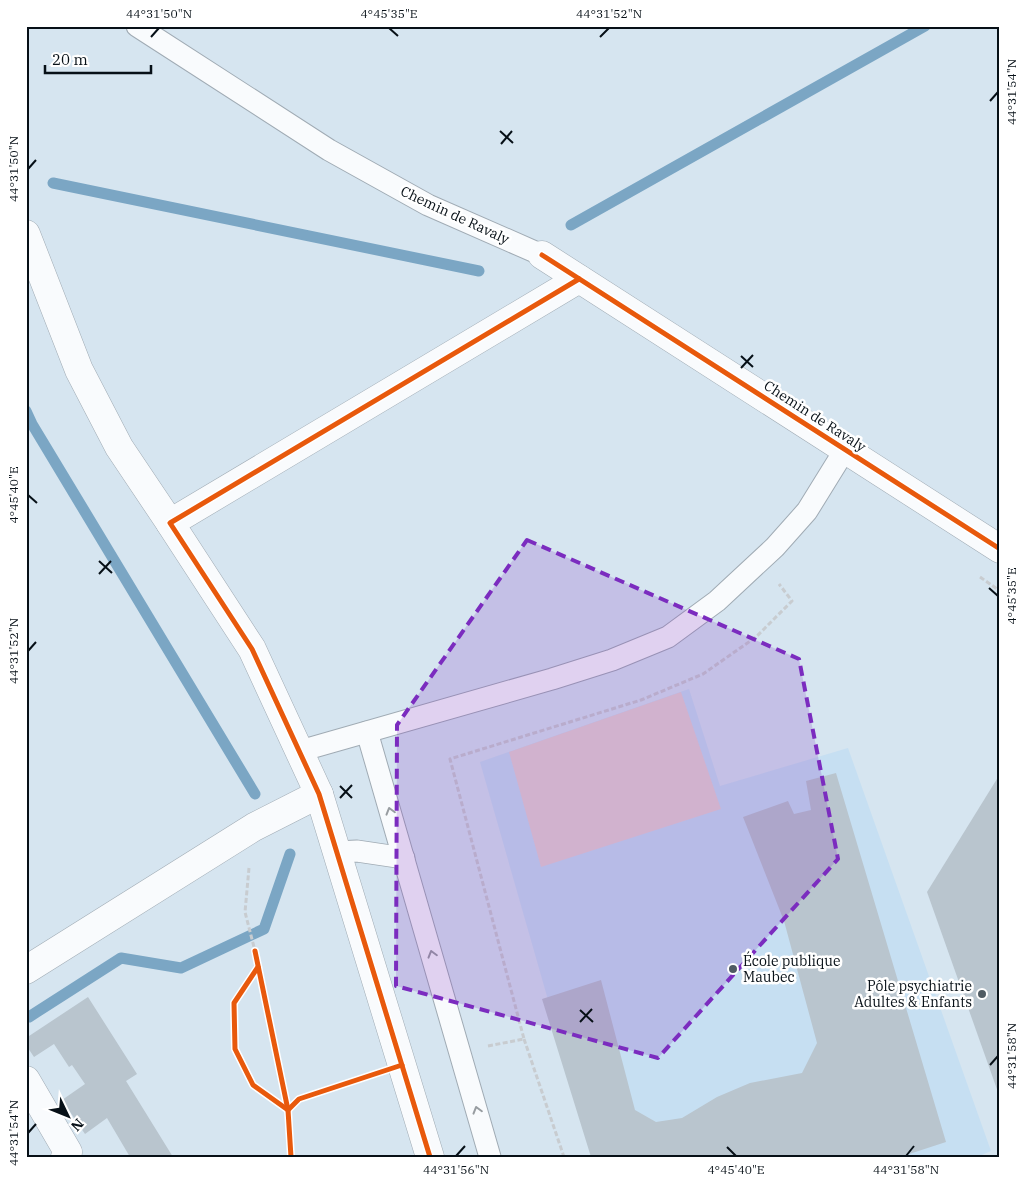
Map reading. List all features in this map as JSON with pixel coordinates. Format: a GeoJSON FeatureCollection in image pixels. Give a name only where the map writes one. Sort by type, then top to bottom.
{"type":"FeatureCollection","features":[{"type":"Feature","properties":{"kind":"street"},"geometry":{"type":"LineString","coordinates":[[26,234],[79,370],[120,447],[252,648],[300,750],[319,794],[430,1157]]}},
{"type":"Feature","properties":{"kind":"street","name":"Chemin de Ravaly"},"geometry":{"type":"LineString","coordinates":[[542,255],[846,448],[1000,549]]}},
{"type":"Feature","properties":{"kind":"street"},"geometry":{"type":"LineString","coordinates":[[170,523],[579,279]]}},
{"type":"Feature","properties":{"kind":"street"},"geometry":{"type":"LineString","coordinates":[[26,970],[254,827],[319,794]]}},
{"type":"Feature","properties":{"kind":"street"},"geometry":{"type":"LineString","coordinates":[[26,1080],[68,1155]]}},
{"type":"Feature","properties":{"kind":"lane","name":"Chemin de Ravaly"},"geometry":{"type":"LineString","coordinates":[[137,26],[329,150],[428,205],[542,255]]}},
{"type":"Feature","properties":{"kind":"lane"},"geometry":{"type":"LineString","coordinates":[[300,750],[603,663],[668,637],[717,601],[775,546],[807,511],[846,448]]}},
{"type":"Feature","properties":{"kind":"lane"},"geometry":{"type":"LineString","coordinates":[[367,732],[490,1157]]}},
{"type":"Feature","properties":{"kind":"lane"},"geometry":{"type":"LineString","coordinates":[[336,852],[357,851],[404,858]]}},
{"type":"Feature","properties":{"kind":"path"},"geometry":{"type":"LineString","coordinates":[[976,574],[1000,590]]}},
{"type":"Feature","properties":{"kind":"path"},"geometry":{"type":"LineString","coordinates":[[564,1157],[524,1039],[450,759],[641,700],[704,674],[756,637],[792,601],[776,581]]}},
{"type":"Feature","properties":{"kind":"path"},"geometry":{"type":"LineString","coordinates":[[245,912],[255,951]]}},
{"type":"Feature","properties":{"kind":"path"},"geometry":{"type":"LineString","coordinates":[[460,1051],[524,1039]]}},
{"type":"Feature","properties":{"kind":"highlighted area"},"geometry":{"type":"Polygon","coordinates":[[[527,540],[799,659],[838,859],[658,1058],[396,986],[397,725],[527,540]]]}},
{"type":"Feature","properties":{"kind":"shaded area","name":"École publique Maubec"},"geometry":{"type":"Polygon","coordinates":[[[689,689],[720,786],[848,748],[991,1151],[977,1157],[593,1157],[480,762],[689,689]]]}},
{"type":"Feature","properties":{"kind":"shaded area"},"geometry":{"type":"Polygon","coordinates":[[[681,692],[721,809],[541,867],[509,752],[681,692]]]}},
{"type":"Feature","properties":{"kind":"building"},"geometry":{"type":"Polygon","coordinates":[[[836,773],[946,1142],[900,1157],[591,1157],[542,999],[601,980],[635,1110],[656,1122],[682,1118],[717,1097],[750,1083],[802,1073],[817,1043],[784,921],[743,817],[788,801],[794,814],[811,810],[806,781],[836,773]]]}},
{"type":"Feature","properties":{"kind":"building","name":"Pôle psychiatrie Adultes & Enfants"},"geometry":{"type":"Polygon","coordinates":[[[1000,774],[1000,1095],[999,1095],[927,892],[1000,774]]]}},
{"type":"Feature","properties":{"kind":"building"},"geometry":{"type":"Polygon","coordinates":[[[88,997],[137,1074],[126,1081],[173,1157],[130,1157],[107,1118],[85,1134],[62,1100],[85,1084],[72,1065],[69,1067],[54,1044],[34,1057],[26,1045],[26,1038],[88,997]]]}},
{"type":"Feature","properties":{"kind":"waterway"},"geometry":{"type":"LineString","coordinates":[[571,225],[925,26]]}},
{"type":"Feature","properties":{"kind":"waterway"},"geometry":{"type":"LineString","coordinates":[[53,183],[479,271]]}},
{"type":"Feature","properties":{"kind":"waterway"},"geometry":{"type":"LineString","coordinates":[[26,411],[32,424],[255,794]]}},
{"type":"Feature","properties":{"kind":"waterway"},"geometry":{"type":"LineString","coordinates":[[29,1017],[121,958],[181,968],[264,929],[290,854]]}},
{"type":"Feature","properties":{"kind":"cycle path"},"geometry":{"type":"LineString","coordinates":[[542,255],[1000,549]]}},
{"type":"Feature","properties":{"kind":"cycle path"},"geometry":{"type":"LineString","coordinates":[[430,1157],[319,794],[252,649],[170,523],[579,279]]}},
{"type":"Feature","properties":{"kind":"cycle path"},"geometry":{"type":"LineString","coordinates":[[255,951],[288,1110]]}},
{"type":"Feature","properties":{"kind":"cycle path"},"geometry":{"type":"LineString","coordinates":[[258,967],[234,1003],[235,1049],[253,1085],[288,1110]]}},
{"type":"Feature","properties":{"kind":"cycle path"},"geometry":{"type":"LineString","coordinates":[[291,1157],[288,1110],[299,1099],[402,1065]]}},
{"type":"Feature","properties":{"kind":"place","name":"École publique Maubec"},"geometry":{"type":"Point","coordinates":[733,969]}},
{"type":"Feature","properties":{"kind":"place","name":"Pôle psychiatrie Adultes & Enfants"},"geometry":{"type":"Point","coordinates":[982,994]}}]}
